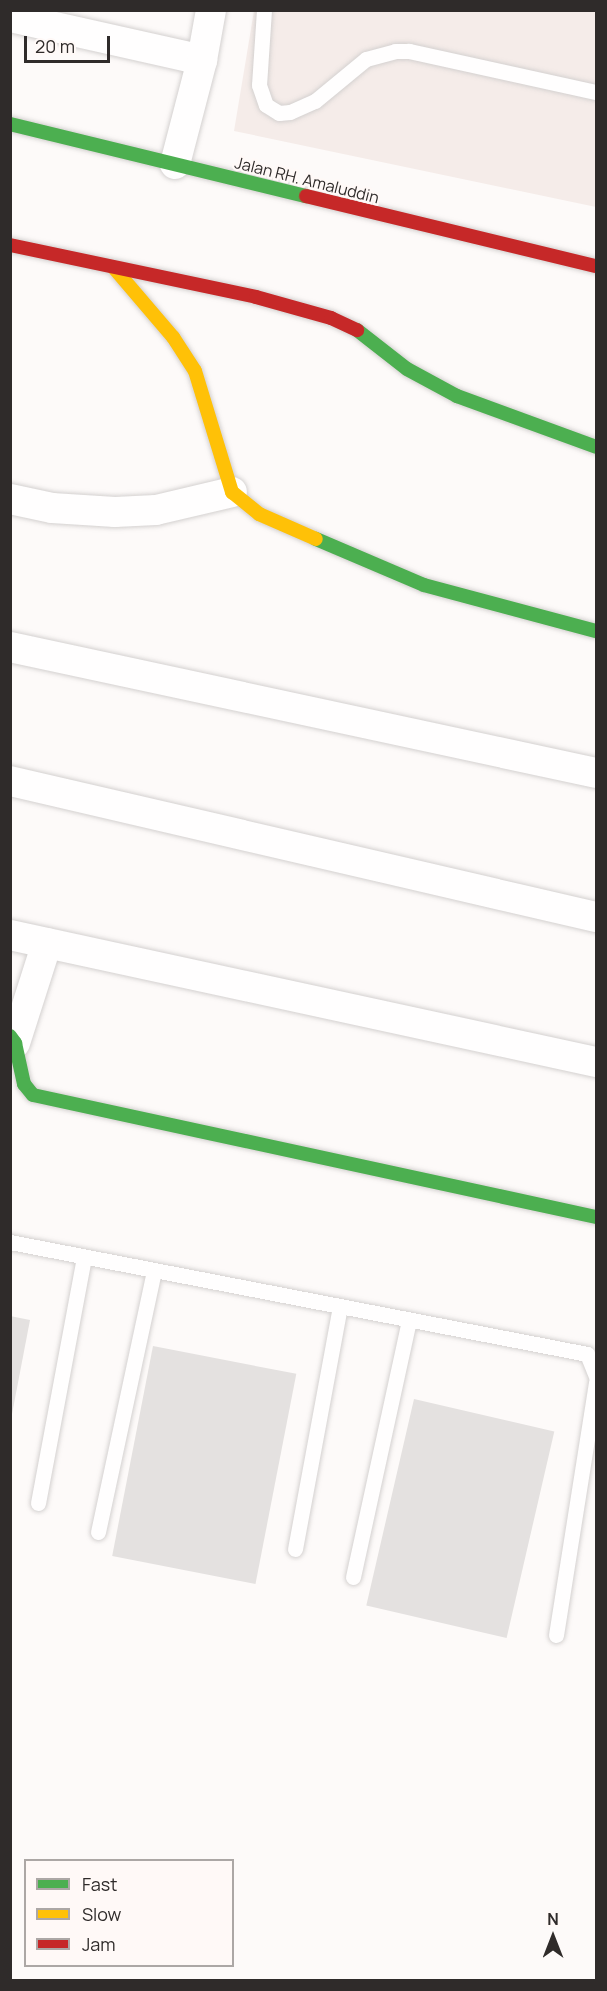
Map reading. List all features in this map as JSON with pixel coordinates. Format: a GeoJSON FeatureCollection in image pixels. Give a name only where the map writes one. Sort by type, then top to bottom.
{"type":"FeatureCollection","features":[{"type":"Feature","properties":{"kind":"street"},"geometry":{"type":"LineString","coordinates":[[175,164],[202,60],[211,10]]}},
{"type":"Feature","properties":{"kind":"street"},"geometry":{"type":"LineString","coordinates":[[10,17],[202,60]]}},
{"type":"Feature","properties":{"kind":"street","name":"Jalan RH. Amaluddin"},"geometry":{"type":"LineString","coordinates":[[10,124],[597,266]]}},
{"type":"Feature","properties":{"kind":"street"},"geometry":{"type":"LineString","coordinates":[[10,245],[256,297],[331,318],[364,333],[407,369],[457,396],[597,447]]}},
{"type":"Feature","properties":{"kind":"street"},"geometry":{"type":"LineString","coordinates":[[114,268],[173,337],[195,371],[232,492],[259,514],[424,585],[597,631]]}},
{"type":"Feature","properties":{"kind":"street"},"geometry":{"type":"LineString","coordinates":[[10,499],[52,508],[115,512],[156,510],[232,492]]}},
{"type":"Feature","properties":{"kind":"street"},"geometry":{"type":"LineString","coordinates":[[10,647],[597,773]]}},
{"type":"Feature","properties":{"kind":"street"},"geometry":{"type":"LineString","coordinates":[[10,781],[597,917]]}},
{"type":"Feature","properties":{"kind":"street"},"geometry":{"type":"LineString","coordinates":[[10,935],[597,1062]]}},
{"type":"Feature","properties":{"kind":"street"},"geometry":{"type":"LineString","coordinates":[[47,943],[13,1039],[24,1084],[33,1095],[597,1216]]}},
{"type":"Feature","properties":{"kind":"lane"},"geometry":{"type":"LineString","coordinates":[[264,10],[259,85],[266,105],[279,113],[290,112],[315,101],[366,59],[395,51],[408,51],[597,92]]}},
{"type":"Feature","properties":{"kind":"lane"},"geometry":{"type":"LineString","coordinates":[[10,1242],[586,1354],[597,1376]]}},
{"type":"Feature","properties":{"kind":"lane"},"geometry":{"type":"LineString","coordinates":[[38,1503],[84,1257]]}},
{"type":"Feature","properties":{"kind":"lane"},"geometry":{"type":"LineString","coordinates":[[98,1532],[153,1271]]}},
{"type":"Feature","properties":{"kind":"lane"},"geometry":{"type":"LineString","coordinates":[[295,1549],[340,1306]]}},
{"type":"Feature","properties":{"kind":"lane"},"geometry":{"type":"LineString","coordinates":[[353,1577],[409,1320]]}},
{"type":"Feature","properties":{"kind":"lane"},"geometry":{"type":"LineString","coordinates":[[556,1635],[597,1382]]}},
{"type":"Feature","properties":{"kind":"shaded area"},"geometry":{"type":"Polygon","coordinates":[[[254,11],[596,11],[596,207],[234,131],[254,11]]]}},
{"type":"Feature","properties":{"kind":"building"},"geometry":{"type":"Polygon","coordinates":[[[10,1316],[30,1320],[12,1414],[10,1414],[10,1316]]]}},
{"type":"Feature","properties":{"kind":"building"},"geometry":{"type":"Polygon","coordinates":[[[153,1346],[296,1374],[255,1584],[112,1556],[153,1346]]]}},
{"type":"Feature","properties":{"kind":"building"},"geometry":{"type":"Polygon","coordinates":[[[414,1399],[554,1431],[507,1638],[366,1606],[414,1399]]]}},
{"type":"Feature","properties":{"kind":"traffic: fast"},"geometry":{"type":"LineString","coordinates":[[10,124],[306,196]]}},
{"type":"Feature","properties":{"kind":"traffic: fast"},"geometry":{"type":"LineString","coordinates":[[357,330],[407,369],[457,396],[596,447]]}},
{"type":"Feature","properties":{"kind":"traffic: fast"},"geometry":{"type":"LineString","coordinates":[[316,539],[424,585],[596,631]]}},
{"type":"Feature","properties":{"kind":"traffic: fast"},"geometry":{"type":"LineString","coordinates":[[10,1036],[15,1043],[24,1084],[33,1095],[596,1217]]}},
{"type":"Feature","properties":{"kind":"traffic: slow"},"geometry":{"type":"LineString","coordinates":[[114,268],[173,337],[195,371],[232,492],[259,514],[316,539]]}},
{"type":"Feature","properties":{"kind":"traffic: jam"},"geometry":{"type":"LineString","coordinates":[[306,196],[596,266]]}},
{"type":"Feature","properties":{"kind":"traffic: jam"},"geometry":{"type":"LineString","coordinates":[[10,245],[256,297],[331,318],[357,330]]}}]}
